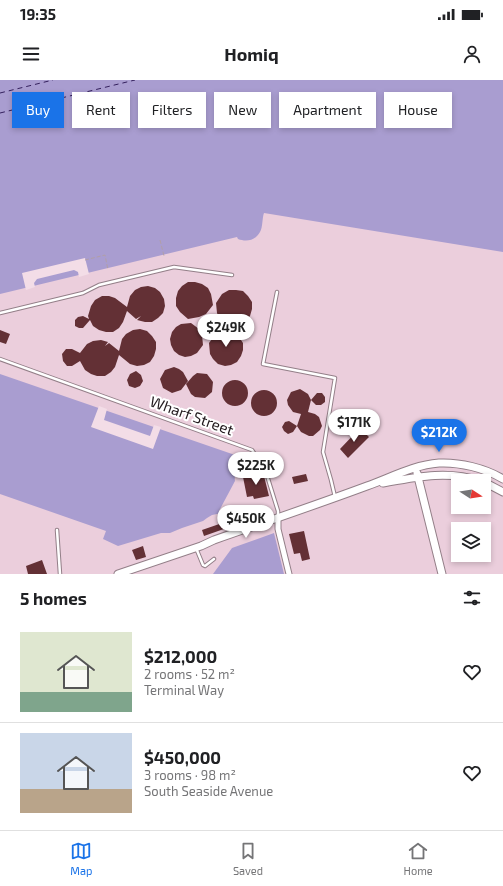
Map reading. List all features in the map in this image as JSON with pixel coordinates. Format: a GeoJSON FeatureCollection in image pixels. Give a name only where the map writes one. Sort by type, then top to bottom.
{"type":"FeatureCollection","features":[{"type":"Feature","properties":{"kind":"street"},"geometry":{"type":"LineString","coordinates":[[118,574],[196,548],[214,540],[367,486],[416,467],[440,463],[462,465],[487,472],[503,479]]}},
{"type":"Feature","properties":{"kind":"street"},"geometry":{"type":"LineString","coordinates":[[416,467],[442,574]]}},
{"type":"Feature","properties":{"kind":"street"},"geometry":{"type":"LineString","coordinates":[[367,486],[418,477],[451,475]]}},
{"type":"Feature","properties":{"kind":"street"},"geometry":{"type":"LineString","coordinates":[[491,486],[503,492]]}},
{"type":"Feature","properties":{"kind":"street","name":"Wharf Street"},"geometry":{"type":"LineString","coordinates":[[278,518],[278,529],[289,574]]}},
{"type":"Feature","properties":{"kind":"lane"},"geometry":{"type":"LineString","coordinates":[[0,313],[82,294],[99,285],[174,266],[232,275]]}},
{"type":"Feature","properties":{"kind":"lane"},"geometry":{"type":"LineString","coordinates":[[277,292],[263,364],[335,378],[322,452],[332,480],[335,497]]}},
{"type":"Feature","properties":{"kind":"lane","name":"Wharf Street"},"geometry":{"type":"LineString","coordinates":[[0,359],[252,450],[265,468],[278,511],[278,518]]}},
{"type":"Feature","properties":{"kind":"lane"},"geometry":{"type":"LineString","coordinates":[[57,530],[60,574]]}},
{"type":"Feature","properties":{"kind":"lane"},"geometry":{"type":"LineString","coordinates":[[196,548],[203,565],[205,566],[214,559]]}},
{"type":"Feature","properties":{"kind":"path"},"geometry":{"type":"LineString","coordinates":[[160,240],[164,256]]}},
{"type":"Feature","properties":{"kind":"path"},"geometry":{"type":"LineString","coordinates":[[86,260],[105,255],[108,270]]}},
{"type":"Feature","properties":{"kind":"shaded area"},"geometry":{"type":"Polygon","coordinates":[[[0,80],[503,80],[503,574],[0,574],[0,80]]]}},
{"type":"Feature","properties":{"kind":"shaded area"},"geometry":{"type":"Polygon","coordinates":[[[0,80],[503,80],[503,252],[264,213],[260,232],[256,237],[250,240],[241,240],[237,237],[0,294],[0,80]]]}},
{"type":"Feature","properties":{"kind":"shaded area"},"geometry":{"type":"Polygon","coordinates":[[[0,374],[235,455],[238,464],[235,481],[219,511],[222,513],[212,515],[203,521],[170,533],[161,533],[118,546],[103,539],[106,531],[0,494],[0,374]]]}},
{"type":"Feature","properties":{"kind":"shaded area"},"geometry":{"type":"Polygon","coordinates":[[[274,533],[284,574],[213,574],[232,548],[274,533]]]}},
{"type":"Feature","properties":{"kind":"pier"},"geometry":{"type":"Polygon","coordinates":[[[85,258],[89,274],[79,277],[78,272],[74,270],[37,279],[34,283],[35,287],[26,290],[22,273],[85,258]]]}},
{"type":"Feature","properties":{"kind":"pier"},"geometry":{"type":"Polygon","coordinates":[[[99,406],[107,409],[104,420],[150,436],[154,425],[161,427],[153,449],[91,427],[99,406]]]}},
{"type":"Feature","properties":{"kind":"building"},"geometry":{"type":"Polygon","coordinates":[[[188,282],[202,284],[208,288],[213,305],[206,314],[188,319],[176,306],[176,298],[178,291],[188,282]]]}},
{"type":"Feature","properties":{"kind":"building"},"geometry":{"type":"Polygon","coordinates":[[[148,286],[155,288],[160,292],[164,299],[165,306],[163,313],[152,322],[137,320],[141,316],[136,319],[127,311],[119,328],[113,332],[99,330],[93,326],[90,320],[83,328],[75,326],[75,320],[78,317],[83,316],[89,319],[88,316],[91,306],[95,300],[102,296],[115,298],[127,307],[130,296],[135,290],[148,286]]]}},
{"type":"Feature","properties":{"kind":"building"},"geometry":{"type":"Polygon","coordinates":[[[229,290],[243,291],[252,302],[252,309],[246,322],[229,327],[220,320],[217,313],[216,303],[222,294],[229,290]]]}},
{"type":"Feature","properties":{"kind":"building"},"geometry":{"type":"Polygon","coordinates":[[[191,323],[199,329],[202,335],[203,345],[197,353],[185,357],[174,351],[170,339],[172,332],[176,327],[181,324],[191,323]]]}},
{"type":"Feature","properties":{"kind":"building"},"geometry":{"type":"Polygon","coordinates":[[[140,329],[147,331],[156,342],[154,356],[150,362],[144,365],[137,366],[130,364],[119,355],[115,367],[111,372],[105,376],[97,376],[85,370],[80,361],[72,366],[67,366],[63,361],[62,354],[66,349],[72,349],[80,353],[87,344],[93,341],[101,340],[108,342],[105,346],[109,343],[119,351],[122,339],[126,334],[133,330],[140,329]]]}},
{"type":"Feature","properties":{"kind":"building"},"geometry":{"type":"Polygon","coordinates":[[[0,330],[10,334],[6,344],[0,342],[0,330]]]}},
{"type":"Feature","properties":{"kind":"building"},"geometry":{"type":"Polygon","coordinates":[[[231,331],[239,337],[243,343],[243,350],[237,362],[225,366],[218,364],[213,359],[210,354],[209,343],[215,335],[221,332],[231,331]]]}},
{"type":"Feature","properties":{"kind":"building"},"geometry":{"type":"Polygon","coordinates":[[[174,367],[183,372],[188,381],[181,390],[172,393],[163,388],[160,379],[165,370],[174,367]]]}},
{"type":"Feature","properties":{"kind":"building"},"geometry":{"type":"Polygon","coordinates":[[[136,371],[141,375],[143,381],[140,386],[135,388],[129,386],[127,380],[130,374],[136,371]]]}},
{"type":"Feature","properties":{"kind":"building"},"geometry":{"type":"Polygon","coordinates":[[[197,373],[207,374],[213,382],[212,392],[205,398],[195,397],[191,394],[186,384],[197,373]]]}},
{"type":"Feature","properties":{"kind":"building"},"geometry":{"type":"Polygon","coordinates":[[[235,380],[244,384],[248,393],[244,402],[235,406],[226,402],[222,393],[226,384],[235,380]]]}},
{"type":"Feature","properties":{"kind":"building"},"geometry":{"type":"Polygon","coordinates":[[[300,389],[308,394],[311,400],[308,412],[319,417],[322,426],[313,436],[309,436],[301,432],[297,426],[301,414],[293,412],[288,405],[287,400],[291,392],[300,389]]]}},
{"type":"Feature","properties":{"kind":"building"},"geometry":{"type":"Polygon","coordinates":[[[264,390],[273,394],[277,403],[273,412],[264,416],[255,412],[251,403],[255,394],[264,390]]]}},
{"type":"Feature","properties":{"kind":"building"},"geometry":{"type":"Polygon","coordinates":[[[317,393],[322,393],[325,397],[325,402],[321,405],[316,405],[311,400],[317,393]]]}},
{"type":"Feature","properties":{"kind":"building"},"geometry":{"type":"Polygon","coordinates":[[[289,421],[297,426],[293,432],[288,434],[282,427],[285,422],[289,421]]]}},
{"type":"Feature","properties":{"kind":"building"},"geometry":{"type":"Polygon","coordinates":[[[360,428],[369,437],[348,458],[340,449],[360,428]]]}},
{"type":"Feature","properties":{"kind":"building"},"geometry":{"type":"Polygon","coordinates":[[[263,472],[269,496],[254,499],[253,496],[247,497],[243,477],[263,472]]]}},
{"type":"Feature","properties":{"kind":"building"},"geometry":{"type":"Polygon","coordinates":[[[306,474],[308,481],[294,484],[292,477],[306,474]]]}},
{"type":"Feature","properties":{"kind":"building"},"geometry":{"type":"Polygon","coordinates":[[[254,512],[255,518],[204,536],[202,530],[254,512]]]}},
{"type":"Feature","properties":{"kind":"building"},"geometry":{"type":"Polygon","coordinates":[[[304,531],[310,559],[302,561],[300,553],[294,554],[289,534],[304,531]]]}},
{"type":"Feature","properties":{"kind":"building"},"geometry":{"type":"Polygon","coordinates":[[[143,546],[146,557],[136,560],[132,550],[143,546]]]}},
{"type":"Feature","properties":{"kind":"building"},"geometry":{"type":"Polygon","coordinates":[[[42,560],[47,574],[28,574],[26,566],[42,560]]]}},
{"type":"Feature","properties":{"kind":"ferry route"},"geometry":{"type":"LineString","coordinates":[[0,93],[53,80]]}},
{"type":"Feature","properties":{"kind":"ferry route"},"geometry":{"type":"LineString","coordinates":[[0,113],[135,80]]}}]}
